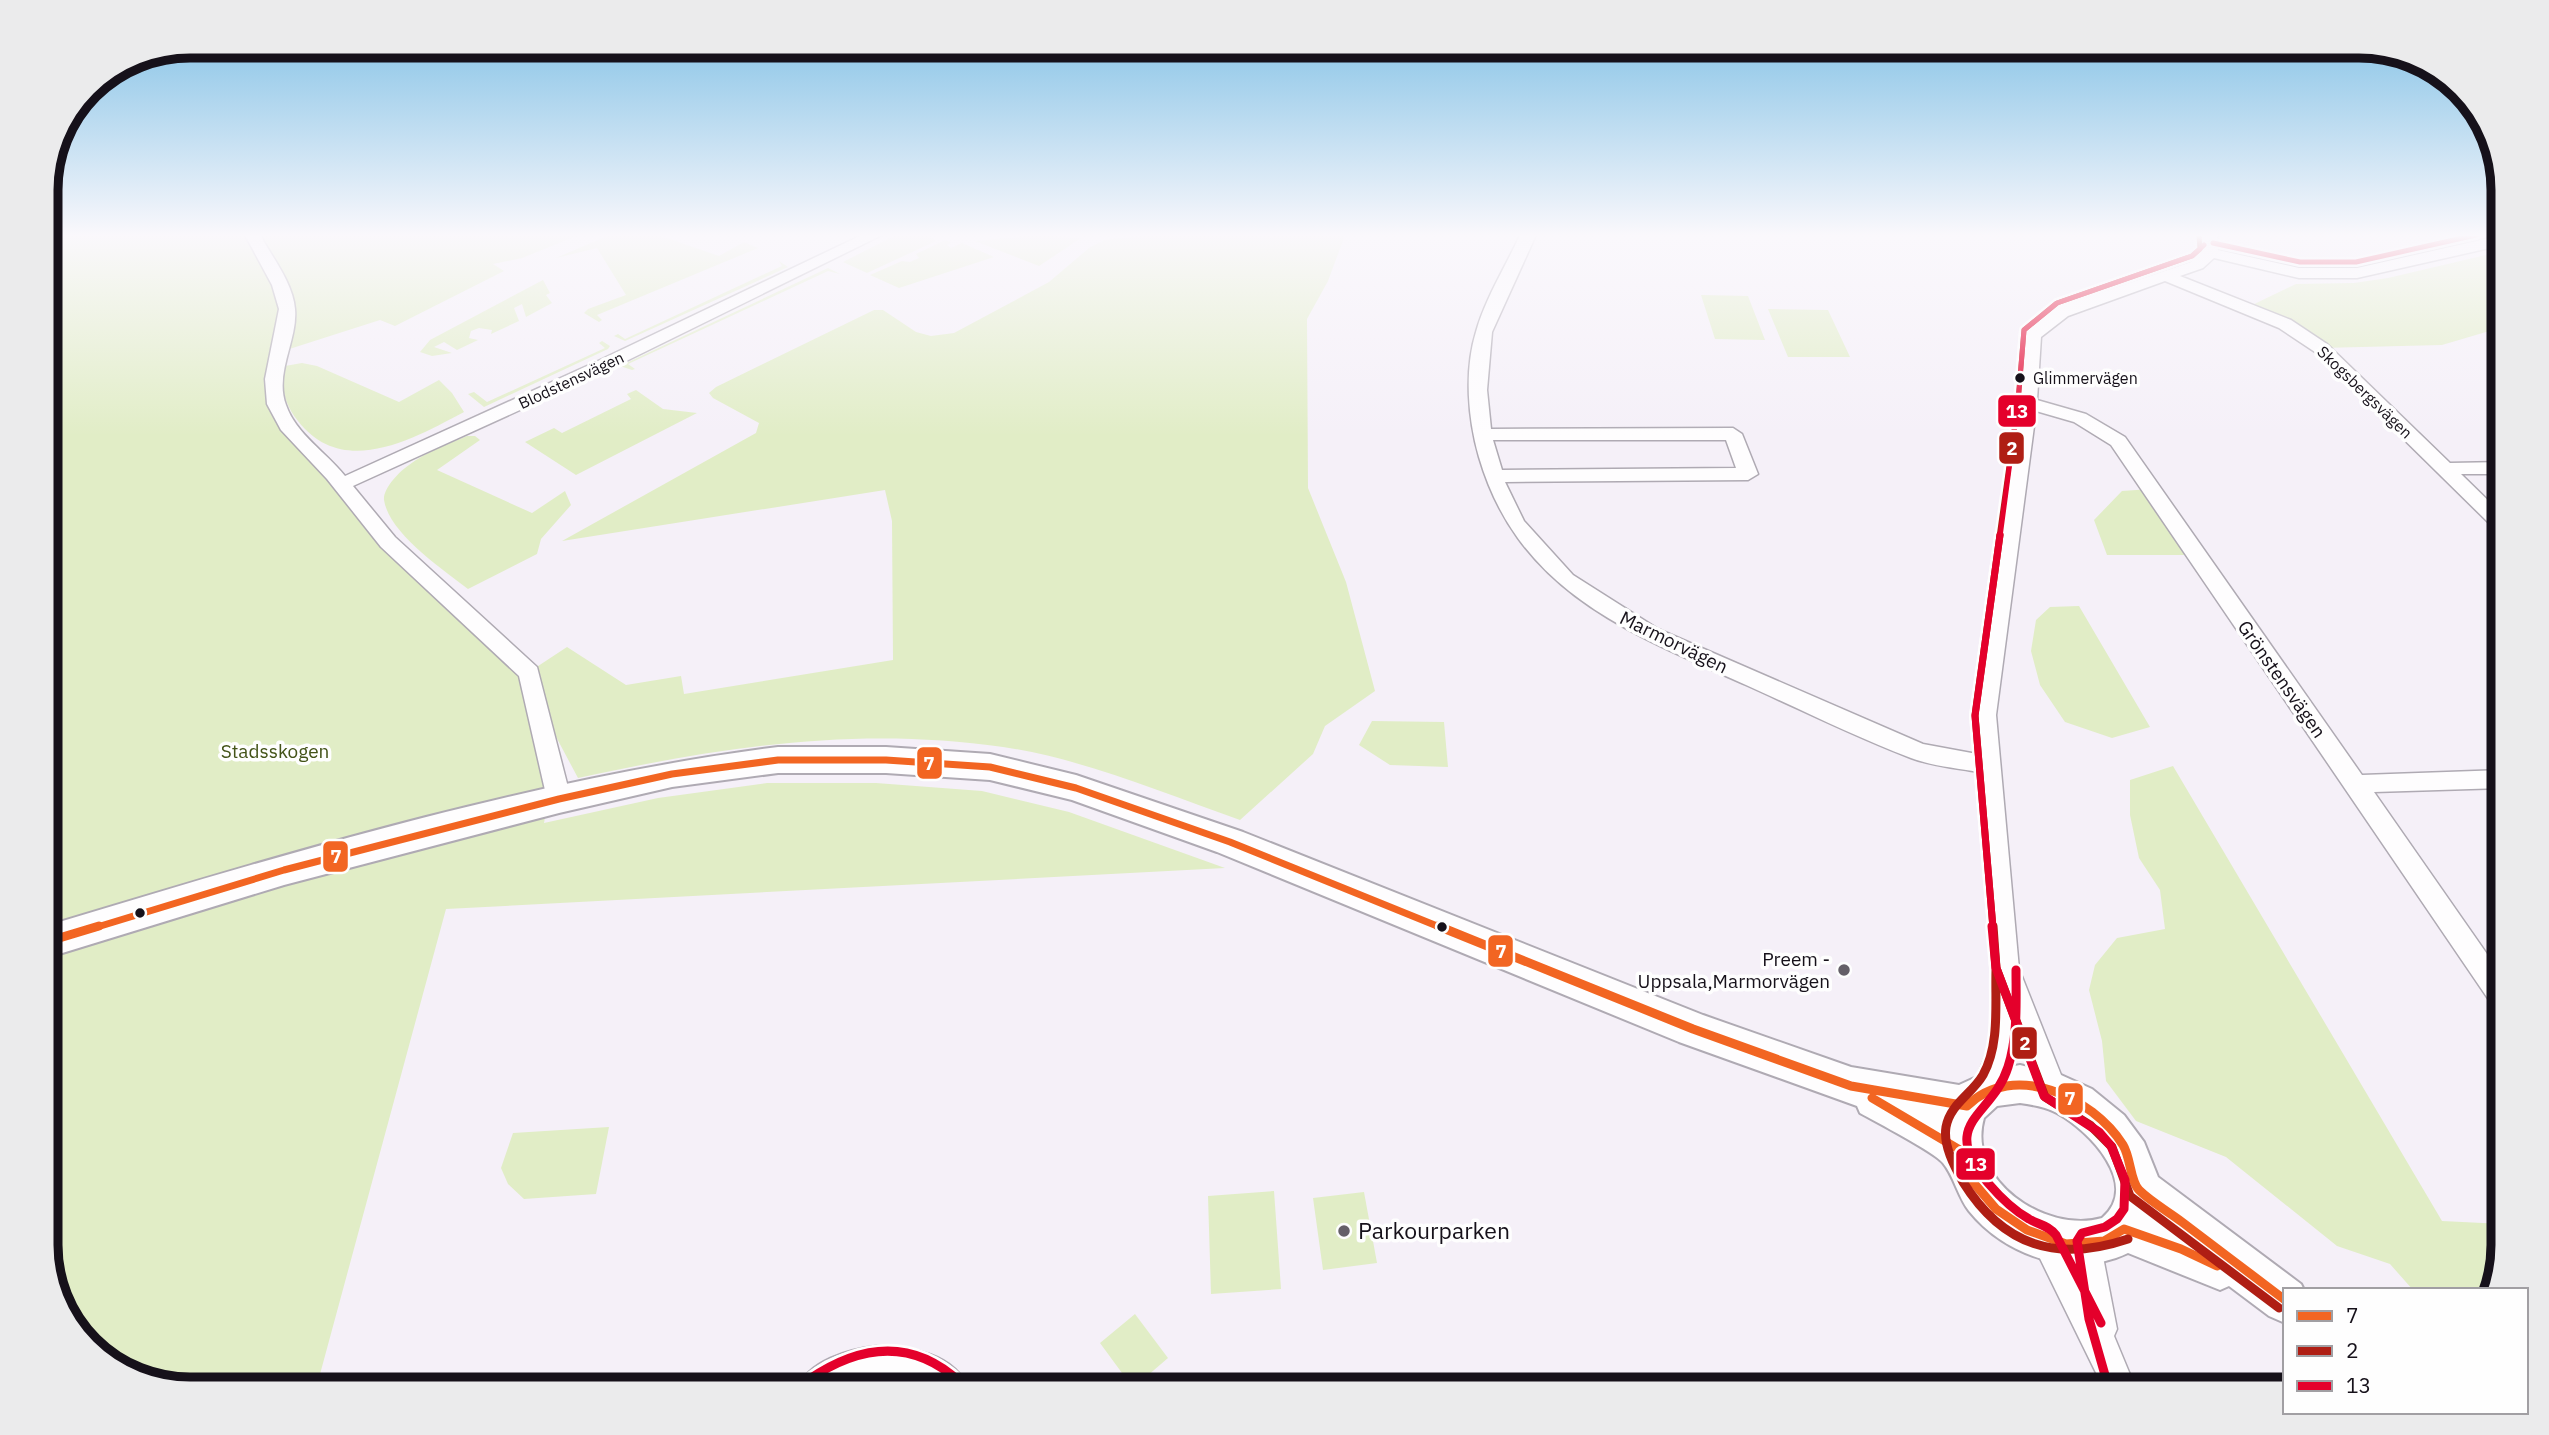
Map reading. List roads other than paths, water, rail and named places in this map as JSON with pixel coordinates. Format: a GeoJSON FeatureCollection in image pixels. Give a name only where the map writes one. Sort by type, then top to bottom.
{"type":"FeatureCollection","features":[{"type":"Feature","properties":{"kind":"street"},"geometry":{"type":"LineString","coordinates":[[285,302],[287,309],[274,379],[276,404],[290,430],[342,484],[387,542],[529,673],[559,799]]}},
{"type":"Feature","properties":{"kind":"street","name":"Blodstensvägen"},"geometry":{"type":"LineString","coordinates":[[342,484],[736,302]]}},
{"type":"Feature","properties":{"kind":"street","name":"Marmorvägen"},"geometry":{"type":"LineString","coordinates":[[1498,302],[1484,332],[1478,390],[1482,435],[1494,476],[1515,523],[1539,553],[1566,580],[1607,609],[1650,634],[1919,752],[1987,765]]}},
{"type":"Feature","properties":{"kind":"street"},"geometry":{"type":"LineString","coordinates":[[2093,302],[2062,313],[2034,335],[2028,403],[1985,715],[1987,765],[2006,965],[2004,1044],[1977,1098],[1957,1127],[1960,1150],[1972,1181],[1996,1209],[2027,1230],[2066,1244],[2116,1220],[2280,1297]]}},
{"type":"Feature","properties":{"kind":"street","name":"Skogsbergsvägen"},"geometry":{"type":"LineString","coordinates":[[2230,302],[2285,324],[2322,348],[2491,514]]}},
{"type":"Feature","properties":{"kind":"street","name":"Grönstensvägen"},"geometry":{"type":"LineString","coordinates":[[2028,403],[2080,418],[2118,441],[2491,981]]}},
{"type":"Feature","properties":{"kind":"street"},"geometry":{"type":"LineString","coordinates":[[1482,435],[1733,434],[1748,474],[1494,476]]}},
{"type":"Feature","properties":{"kind":"street"},"geometry":{"type":"LineString","coordinates":[[2445,469],[2491,468]]}},
{"type":"Feature","properties":{"kind":"street"},"geometry":{"type":"LineString","coordinates":[[58,938],[284,870],[559,799],[672,774],[778,760],[886,760],[990,767],[1076,788],[1230,842],[1693,1029],[1852,1086],[1960,1150]]}},
{"type":"Feature","properties":{"kind":"street"},"geometry":{"type":"LineString","coordinates":[[2355,784],[2491,779]]}},
{"type":"Feature","properties":{"kind":"street"},"geometry":{"type":"LineString","coordinates":[[2006,965],[2053,1090]]}},
{"type":"Feature","properties":{"kind":"street"},"geometry":{"type":"LineString","coordinates":[[1852,1086],[1977,1098],[2020,1084],[2053,1090],[2082,1105],[2107,1125],[2126,1150],[2137,1175],[2116,1220],[2092,1290],[2107,1356]]}},
{"type":"Feature","properties":{"kind":"street"},"geometry":{"type":"LineString","coordinates":[[2043,1236],[2107,1356],[2115,1377]]}},
{"type":"Feature","properties":{"kind":"street"},"geometry":{"type":"LineString","coordinates":[[834,1377],[850,1367],[883,1362],[920,1367],[938,1377]]}},
{"type":"Feature","properties":{"kind":"place","name":"Glimmervägen"},"geometry":{"type":"Point","coordinates":[2020,378]}},
{"type":"Feature","properties":{"kind":"place","name":"Preem - Uppsala,Marmorvägen"},"geometry":{"type":"Point","coordinates":[1844,970]}},
{"type":"Feature","properties":{"kind":"place","name":"Parkourparken"},"geometry":{"type":"Point","coordinates":[1344,1231]}},
{"type":"Feature","properties":{"kind":"park label","name":"Stadsskogen"},"geometry":{"type":"Point","coordinates":[275,751]}}]}
